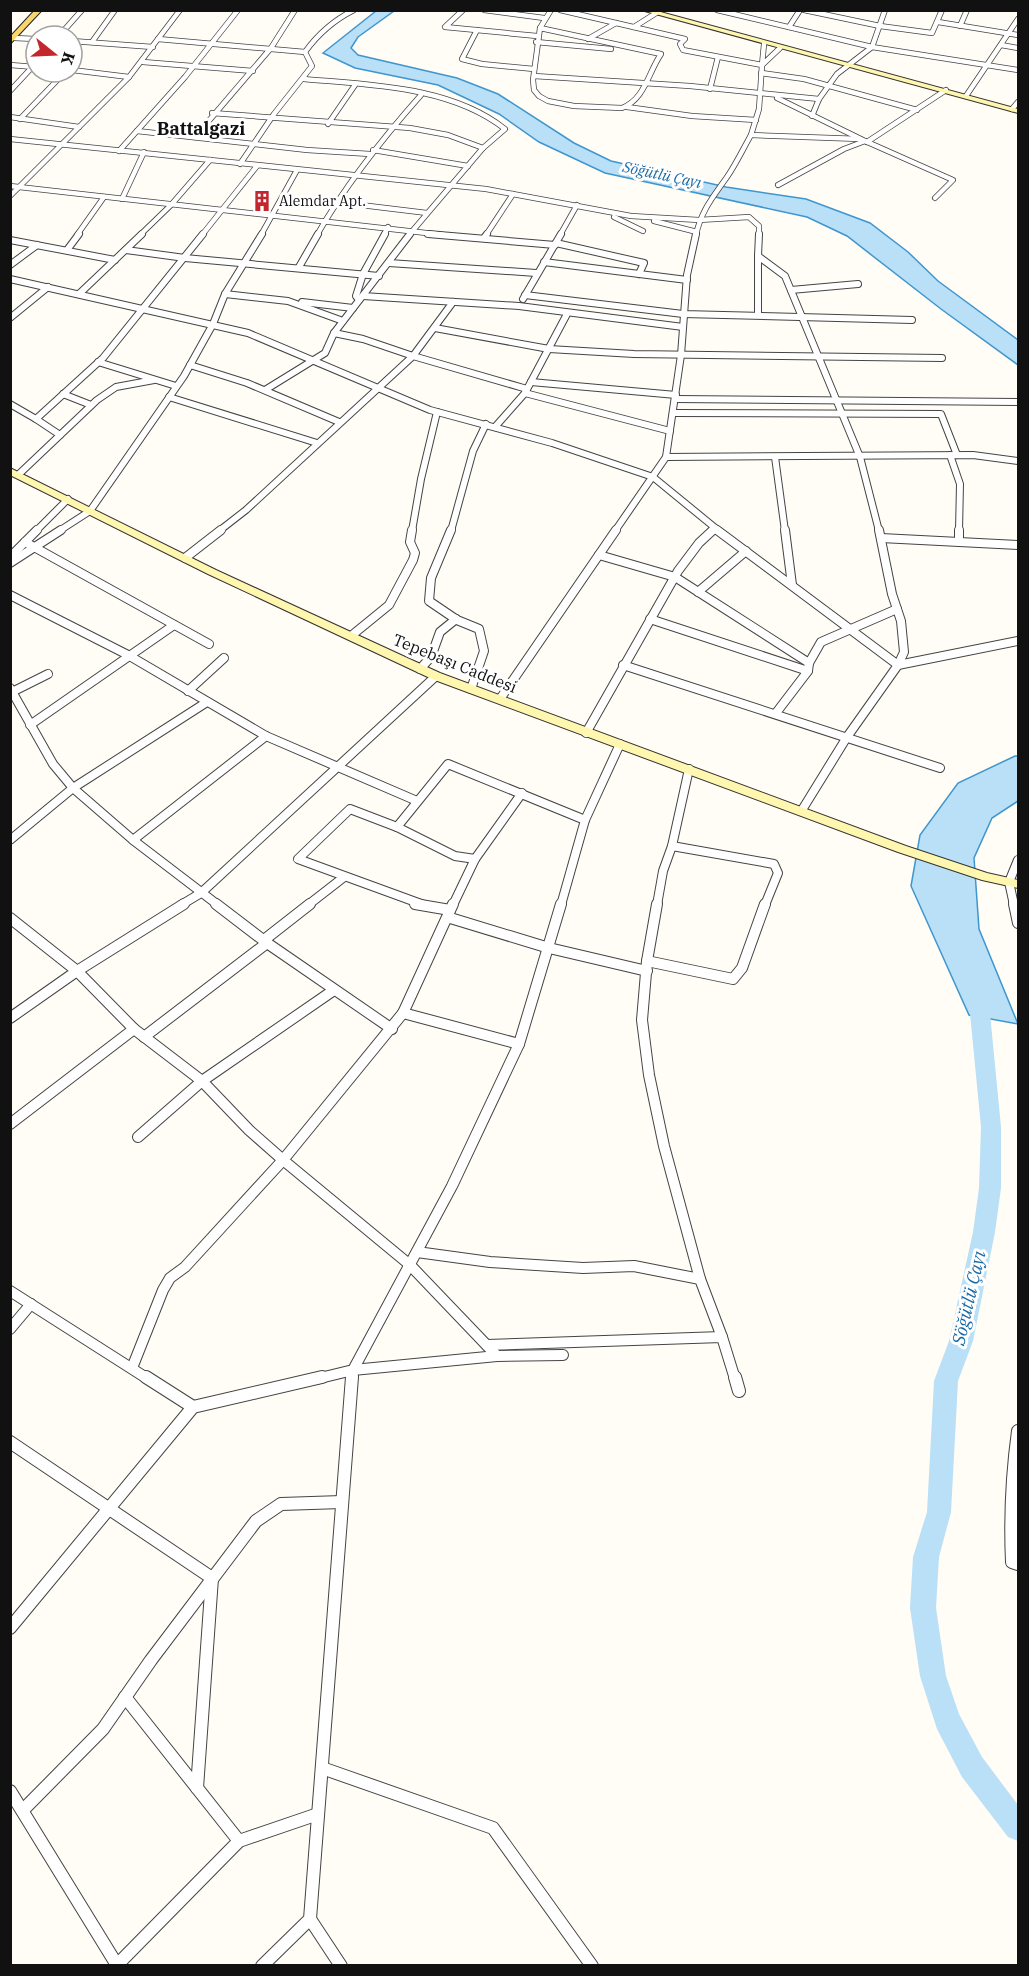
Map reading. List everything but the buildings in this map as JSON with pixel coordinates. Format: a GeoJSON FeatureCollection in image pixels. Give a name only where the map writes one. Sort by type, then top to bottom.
{"type":"FeatureCollection","features":[{"type":"Feature","properties":{"kind":"main road"},"geometry":{"type":"LineString","coordinates":[[12,37],[29,10]]}},
{"type":"Feature","properties":{"kind":"main road"},"geometry":{"type":"LineString","coordinates":[[12,37],[39,10]]}},
{"type":"Feature","properties":{"kind":"main road"},"geometry":{"type":"LineString","coordinates":[[644,10],[659,12],[764,44],[1015,110]]}},
{"type":"Feature","properties":{"kind":"main road","name":"Tepebaşı Caddesi"},"geometry":{"type":"LineString","coordinates":[[14,473],[185,558],[436,676],[902,849],[986,877],[1014,883]]}},
{"type":"Feature","properties":{"kind":"street"},"geometry":{"type":"LineString","coordinates":[[69,24],[81,10]]}},
{"type":"Feature","properties":{"kind":"street"},"geometry":{"type":"LineString","coordinates":[[92,42],[115,10]]}},
{"type":"Feature","properties":{"kind":"street"},"geometry":{"type":"LineString","coordinates":[[10,196],[143,62],[180,10]]}},
{"type":"Feature","properties":{"kind":"street"},"geometry":{"type":"LineString","coordinates":[[119,150],[193,66],[238,10]]}},
{"type":"Feature","properties":{"kind":"street"},"geometry":{"type":"LineString","coordinates":[[195,137],[271,48],[294,10]]}},
{"type":"Feature","properties":{"kind":"street"},"geometry":{"type":"LineString","coordinates":[[306,52],[312,42],[341,17],[354,10]]}},
{"type":"Feature","properties":{"kind":"street"},"geometry":{"type":"LineString","coordinates":[[463,10],[445,27],[658,56]]}},
{"type":"Feature","properties":{"kind":"street"},"geometry":{"type":"LineString","coordinates":[[484,10],[544,18]]}},
{"type":"Feature","properties":{"kind":"street"},"geometry":{"type":"LineString","coordinates":[[551,10],[538,28],[536,39],[533,89],[537,96],[552,103],[627,107],[692,116],[756,120]]}},
{"type":"Feature","properties":{"kind":"street"},"geometry":{"type":"LineString","coordinates":[[560,10],[685,39],[680,44],[683,50],[762,66]]}},
{"type":"Feature","properties":{"kind":"street"},"geometry":{"type":"LineString","coordinates":[[717,10],[872,47],[1018,70]]}},
{"type":"Feature","properties":{"kind":"street"},"geometry":{"type":"LineString","coordinates":[[789,27],[802,10],[880,26],[932,33],[942,10]]}},
{"type":"Feature","properties":{"kind":"street"},"geometry":{"type":"LineString","coordinates":[[812,116],[819,99],[837,74],[872,47],[885,10]]}},
{"type":"Feature","properties":{"kind":"street"},"geometry":{"type":"LineString","coordinates":[[960,26],[967,10]]}},
{"type":"Feature","properties":{"kind":"street"},"geometry":{"type":"LineString","coordinates":[[634,27],[659,12]]}},
{"type":"Feature","properties":{"kind":"street"},"geometry":{"type":"LineString","coordinates":[[966,96],[1018,19]]}},
{"type":"Feature","properties":{"kind":"street"},"geometry":{"type":"LineString","coordinates":[[938,22],[1018,34]]}},
{"type":"Feature","properties":{"kind":"street"},"geometry":{"type":"LineString","coordinates":[[588,39],[616,23]]}},
{"type":"Feature","properties":{"kind":"street"},"geometry":{"type":"LineString","coordinates":[[538,28],[661,54],[658,56],[647,85],[627,107]]}},
{"type":"Feature","properties":{"kind":"street"},"geometry":{"type":"LineString","coordinates":[[477,30],[462,59],[534,73],[819,99]]}},
{"type":"Feature","properties":{"kind":"street"},"geometry":{"type":"LineString","coordinates":[[158,39],[306,52]]}},
{"type":"Feature","properties":{"kind":"street"},"geometry":{"type":"LineString","coordinates":[[84,42],[153,47]]}},
{"type":"Feature","properties":{"kind":"street"},"geometry":{"type":"LineString","coordinates":[[500,699],[666,457],[681,355],[687,280],[699,220],[708,201],[728,176],[751,135],[759,109],[758,93],[764,44]]}},
{"type":"Feature","properties":{"kind":"street"},"geometry":{"type":"LineString","coordinates":[[1001,45],[1018,48]]}},
{"type":"Feature","properties":{"kind":"street"},"geometry":{"type":"LineString","coordinates":[[762,66],[780,48]]}},
{"type":"Feature","properties":{"kind":"street"},"geometry":{"type":"LineString","coordinates":[[240,164],[272,117],[312,66],[306,52]]}},
{"type":"Feature","properties":{"kind":"street"},"geometry":{"type":"LineString","coordinates":[[710,89],[718,57]]}},
{"type":"Feature","properties":{"kind":"street"},"geometry":{"type":"LineString","coordinates":[[143,62],[253,71]]}},
{"type":"Feature","properties":{"kind":"street"},"geometry":{"type":"LineString","coordinates":[[84,71],[129,77]]}},
{"type":"Feature","properties":{"kind":"street"},"geometry":{"type":"LineString","coordinates":[[761,73],[804,79],[917,110]]}},
{"type":"Feature","properties":{"kind":"street"},"geometry":{"type":"LineString","coordinates":[[10,92],[24,77]]}},
{"type":"Feature","properties":{"kind":"street"},"geometry":{"type":"LineString","coordinates":[[265,390],[325,353],[334,333],[411,231],[483,148],[505,129],[497,120],[481,111],[421,95],[304,79]]}},
{"type":"Feature","properties":{"kind":"street"},"geometry":{"type":"LineString","coordinates":[[20,119],[54,84]]}},
{"type":"Feature","properties":{"kind":"street"},"geometry":{"type":"LineString","coordinates":[[328,124],[355,85]]}},
{"type":"Feature","properties":{"kind":"street"},"geometry":{"type":"LineString","coordinates":[[778,185],[844,149],[864,141],[917,110],[945,90]]}},
{"type":"Feature","properties":{"kind":"street"},"geometry":{"type":"LineString","coordinates":[[299,267],[336,202],[372,152],[421,95]]}},
{"type":"Feature","properties":{"kind":"street"},"geometry":{"type":"LineString","coordinates":[[770,95],[864,141],[953,180],[934,198]]}},
{"type":"Feature","properties":{"kind":"street"},"geometry":{"type":"LineString","coordinates":[[1015,110],[1018,102]]}},
{"type":"Feature","properties":{"kind":"street"},"geometry":{"type":"LineString","coordinates":[[215,111],[448,135],[471,141],[483,148]]}},
{"type":"Feature","properties":{"kind":"street"},"geometry":{"type":"LineString","coordinates":[[10,117],[79,127]]}},
{"type":"Feature","properties":{"kind":"street"},"geometry":{"type":"LineString","coordinates":[[137,130],[255,144],[372,152],[468,166]]}},
{"type":"Feature","properties":{"kind":"street"},"geometry":{"type":"LineString","coordinates":[[751,135],[864,141]]}},
{"type":"Feature","properties":{"kind":"street"},"geometry":{"type":"LineString","coordinates":[[10,139],[486,189],[605,210],[697,232]]}},
{"type":"Feature","properties":{"kind":"street"},"geometry":{"type":"LineString","coordinates":[[122,199],[144,152]]}},
{"type":"Feature","properties":{"kind":"street"},"geometry":{"type":"LineString","coordinates":[[79,294],[171,205],[210,160]]}},
{"type":"Feature","properties":{"kind":"street"},"geometry":{"type":"LineString","coordinates":[[36,419],[98,362],[185,258],[257,166]]}},
{"type":"Feature","properties":{"kind":"street"},"geometry":{"type":"LineString","coordinates":[[10,563],[90,511],[190,365],[213,324],[225,294],[273,216],[297,170]]}},
{"type":"Feature","properties":{"kind":"street"},"geometry":{"type":"LineString","coordinates":[[10,186],[222,211],[556,244],[644,263],[639,274]]}},
{"type":"Feature","properties":{"kind":"street"},"geometry":{"type":"LineString","coordinates":[[484,238],[513,194]]}},
{"type":"Feature","properties":{"kind":"street"},"geometry":{"type":"LineString","coordinates":[[67,250],[104,197]]}},
{"type":"Feature","properties":{"kind":"street"},"geometry":{"type":"LineString","coordinates":[[336,202],[427,213]]}},
{"type":"Feature","properties":{"kind":"street"},"geometry":{"type":"LineString","coordinates":[[519,306],[577,205]]}},
{"type":"Feature","properties":{"kind":"street"},"geometry":{"type":"LineString","coordinates":[[605,210],[643,231]]}},
{"type":"Feature","properties":{"kind":"street"},"geometry":{"type":"LineString","coordinates":[[631,216],[699,220],[742,216],[754,220],[759,226],[758,315]]}},
{"type":"Feature","properties":{"kind":"street"},"geometry":{"type":"LineString","coordinates":[[388,227],[363,274],[356,296],[519,306],[567,314],[683,327]]}},
{"type":"Feature","properties":{"kind":"street"},"geometry":{"type":"LineString","coordinates":[[10,240],[115,260]]}},
{"type":"Feature","properties":{"kind":"street"},"geometry":{"type":"LineString","coordinates":[[10,265],[38,245]]}},
{"type":"Feature","properties":{"kind":"street"},"geometry":{"type":"LineString","coordinates":[[126,250],[185,258],[379,276]]}},
{"type":"Feature","properties":{"kind":"street"},"geometry":{"type":"LineString","coordinates":[[758,256],[785,276],[860,457],[881,538],[892,594],[901,621],[904,652],[898,665],[847,737],[802,810]]}},
{"type":"Feature","properties":{"kind":"street"},"geometry":{"type":"LineString","coordinates":[[544,262],[687,280]]}},
{"type":"Feature","properties":{"kind":"street"},"geometry":{"type":"LineString","coordinates":[[389,263],[536,273]]}},
{"type":"Feature","properties":{"kind":"street"},"geometry":{"type":"LineString","coordinates":[[10,279],[248,333],[309,361],[437,412],[486,424],[653,477],[715,528],[898,665],[1018,641]]}},
{"type":"Feature","properties":{"kind":"street"},"geometry":{"type":"LineString","coordinates":[[791,290],[858,284]]}},
{"type":"Feature","properties":{"kind":"street"},"geometry":{"type":"LineString","coordinates":[[10,318],[48,287]]}},
{"type":"Feature","properties":{"kind":"street"},"geometry":{"type":"LineString","coordinates":[[225,294],[353,308]]}},
{"type":"Feature","properties":{"kind":"street"},"geometry":{"type":"LineString","coordinates":[[525,295],[683,314],[758,315],[801,319],[912,320]]}},
{"type":"Feature","properties":{"kind":"street"},"geometry":{"type":"LineString","coordinates":[[288,301],[343,321]]}},
{"type":"Feature","properties":{"kind":"street"},"geometry":{"type":"LineString","coordinates":[[185,558],[246,510],[375,388],[413,356],[453,302]]}},
{"type":"Feature","properties":{"kind":"street"},"geometry":{"type":"LineString","coordinates":[[495,427],[528,388],[567,314]]}},
{"type":"Feature","properties":{"kind":"street"},"geometry":{"type":"LineString","coordinates":[[435,328],[549,349],[681,355],[942,358]]}},
{"type":"Feature","properties":{"kind":"street"},"geometry":{"type":"LineString","coordinates":[[334,333],[363,339],[413,356],[670,431]]}},
{"type":"Feature","properties":{"kind":"street"},"geometry":{"type":"LineString","coordinates":[[98,362],[177,386]]}},
{"type":"Feature","properties":{"kind":"street"},"geometry":{"type":"LineString","coordinates":[[190,365],[218,371],[339,422]]}},
{"type":"Feature","properties":{"kind":"street"},"geometry":{"type":"LineString","coordinates":[[14,473],[116,387],[154,380]]}},
{"type":"Feature","properties":{"kind":"street"},"geometry":{"type":"LineString","coordinates":[[528,388],[675,397],[1018,402]]}},
{"type":"Feature","properties":{"kind":"street"},"geometry":{"type":"LineString","coordinates":[[63,394],[92,405]]}},
{"type":"Feature","properties":{"kind":"street"},"geometry":{"type":"LineString","coordinates":[[169,397],[317,443]]}},
{"type":"Feature","properties":{"kind":"street"},"geometry":{"type":"LineString","coordinates":[[10,404],[60,435]]}},
{"type":"Feature","properties":{"kind":"street"},"geometry":{"type":"LineString","coordinates":[[351,636],[388,605],[413,560],[415,553],[410,542],[421,479],[437,412]]}},
{"type":"Feature","properties":{"kind":"street"},"geometry":{"type":"LineString","coordinates":[[673,413],[940,414],[954,455],[960,484],[959,542]]}},
{"type":"Feature","properties":{"kind":"street"},"geometry":{"type":"LineString","coordinates":[[471,689],[481,666],[483,642],[479,628],[456,619],[429,600],[431,578],[447,544],[473,451],[486,424]]}},
{"type":"Feature","properties":{"kind":"street"},"geometry":{"type":"LineString","coordinates":[[666,457],[954,455],[1018,461]]}},
{"type":"Feature","properties":{"kind":"street"},"geometry":{"type":"LineString","coordinates":[[775,457],[792,585]]}},
{"type":"Feature","properties":{"kind":"street"},"geometry":{"type":"LineString","coordinates":[[10,557],[68,499]]}},
{"type":"Feature","properties":{"kind":"street"},"geometry":{"type":"LineString","coordinates":[[586,733],[675,577],[700,539],[715,528]]}},
{"type":"Feature","properties":{"kind":"street"},"geometry":{"type":"LineString","coordinates":[[881,538],[1018,545]]}},
{"type":"Feature","properties":{"kind":"street"},"geometry":{"type":"LineString","coordinates":[[24,542],[209,644]]}},
{"type":"Feature","properties":{"kind":"street"},"geometry":{"type":"LineString","coordinates":[[698,592],[746,551]]}},
{"type":"Feature","properties":{"kind":"street"},"geometry":{"type":"LineString","coordinates":[[599,555],[675,577],[809,667]]}},
{"type":"Feature","properties":{"kind":"street"},"geometry":{"type":"LineString","coordinates":[[10,595],[128,655],[266,736],[417,801]]}},
{"type":"Feature","properties":{"kind":"street"},"geometry":{"type":"LineString","coordinates":[[776,713],[809,667],[821,642],[897,609]]}},
{"type":"Feature","properties":{"kind":"street"},"geometry":{"type":"LineString","coordinates":[[650,618],[809,667]]}},
{"type":"Feature","properties":{"kind":"street"},"geometry":{"type":"LineString","coordinates":[[420,669],[431,657],[440,632],[456,619]]}},
{"type":"Feature","properties":{"kind":"street"},"geometry":{"type":"LineString","coordinates":[[30,725],[174,625]]}},
{"type":"Feature","properties":{"kind":"street"},"geometry":{"type":"LineString","coordinates":[[188,691],[224,658]]}},
{"type":"Feature","properties":{"kind":"street"},"geometry":{"type":"LineString","coordinates":[[623,665],[940,768]]}},
{"type":"Feature","properties":{"kind":"street"},"geometry":{"type":"LineString","coordinates":[[48,674],[11,691],[52,764],[73,788],[201,893],[334,990],[392,1029]]}},
{"type":"Feature","properties":{"kind":"street"},"geometry":{"type":"LineString","coordinates":[[10,1018],[77,971],[201,893],[436,676]]}},
{"type":"Feature","properties":{"kind":"street"},"geometry":{"type":"LineString","coordinates":[[10,840],[73,788],[207,702]]}},
{"type":"Feature","properties":{"kind":"street"},"geometry":{"type":"LineString","coordinates":[[134,840],[266,736]]}},
{"type":"Feature","properties":{"kind":"street"},"geometry":{"type":"LineString","coordinates":[[341,1965],[310,1919],[353,1370],[452,1186],[519,1044],[585,820],[620,744]]}},
{"type":"Feature","properties":{"kind":"street"},"geometry":{"type":"LineString","coordinates":[[397,827],[448,764],[585,820]]}},
{"type":"Feature","properties":{"kind":"street"},"geometry":{"type":"LineString","coordinates":[[689,769],[672,846],[663,871],[647,966],[642,1020],[649,1075],[664,1146],[700,1279],[739,1391]]}},
{"type":"Feature","properties":{"kind":"street"},"geometry":{"type":"LineString","coordinates":[[132,1368],[170,1278],[185,1267],[283,1160],[403,1013],[475,860],[522,793]]}},
{"type":"Feature","properties":{"kind":"street"},"geometry":{"type":"LineString","coordinates":[[475,860],[454,856],[397,827],[350,809],[298,859],[415,904],[549,948],[734,979],[742,968],[754,931],[778,873],[774,864],[672,846]]}},
{"type":"Feature","properties":{"kind":"street"},"geometry":{"type":"LineString","coordinates":[[1018,860],[1014,883],[1018,922]]}},
{"type":"Feature","properties":{"kind":"street"},"geometry":{"type":"LineString","coordinates":[[144,1037],[344,877]]}},
{"type":"Feature","properties":{"kind":"street"},"geometry":{"type":"LineString","coordinates":[[10,918],[77,971],[134,1029],[202,1081],[249,1130],[283,1160],[410,1265],[497,1356]]}},
{"type":"Feature","properties":{"kind":"street"},"geometry":{"type":"LineString","coordinates":[[138,1137],[202,1081],[334,990]]}},
{"type":"Feature","properties":{"kind":"street"},"geometry":{"type":"LineString","coordinates":[[403,1013],[519,1044]]}},
{"type":"Feature","properties":{"kind":"street"},"geometry":{"type":"LineString","coordinates":[[10,1124],[134,1029]]}},
{"type":"Feature","properties":{"kind":"street"},"geometry":{"type":"LineString","coordinates":[[417,1252],[489,1262],[583,1268],[634,1266],[700,1279]]}},
{"type":"Feature","properties":{"kind":"street"},"geometry":{"type":"LineString","coordinates":[[10,1291],[193,1407]]}},
{"type":"Feature","properties":{"kind":"street"},"geometry":{"type":"LineString","coordinates":[[10,1329],[31,1304]]}},
{"type":"Feature","properties":{"kind":"street"},"geometry":{"type":"LineString","coordinates":[[487,1345],[722,1337]]}},
{"type":"Feature","properties":{"kind":"street"},"geometry":{"type":"LineString","coordinates":[[10,1628],[193,1407],[353,1370],[497,1356],[563,1355]]}},
{"type":"Feature","properties":{"kind":"street"},"geometry":{"type":"LineString","coordinates":[[1018,1431],[1012,1468],[1010,1515],[1012,1562],[1018,1564]]}},
{"type":"Feature","properties":{"kind":"street"},"geometry":{"type":"LineString","coordinates":[[10,1442],[212,1578]]}},
{"type":"Feature","properties":{"kind":"street"},"geometry":{"type":"LineString","coordinates":[[23,1810],[103,1729],[125,1696],[256,1521],[281,1504],[342,1502]]}},
{"type":"Feature","properties":{"kind":"street"},"geometry":{"type":"LineString","coordinates":[[197,1788],[212,1578]]}},
{"type":"Feature","properties":{"kind":"street"},"geometry":{"type":"LineString","coordinates":[[125,1696],[239,1841]]}},
{"type":"Feature","properties":{"kind":"street"},"geometry":{"type":"LineString","coordinates":[[322,1768],[493,1828],[592,1965]]}},
{"type":"Feature","properties":{"kind":"street"},"geometry":{"type":"LineString","coordinates":[[10,1791],[117,1965],[239,1841],[318,1814]]}},
{"type":"Feature","properties":{"kind":"street"},"geometry":{"type":"LineString","coordinates":[[262,1965],[310,1919]]}},
{"type":"Feature","properties":{"kind":"water"},"geometry":{"type":"Polygon","coordinates":[[[376,11],[394,11],[358,37],[351,48],[358,55],[457,78],[498,94],[574,143],[611,161],[726,187],[806,199],[870,223],[908,252],[938,281],[1018,340],[1018,365],[847,236],[807,217],[605,173],[539,142],[499,114],[438,85],[355,68],[323,53],[376,11]]]}},
{"type":"Feature","properties":{"kind":"water"},"geometry":{"type":"Polygon","coordinates":[[[1018,756],[1018,801],[992,818],[974,858],[979,929],[1018,1024],[969,1015],[911,886],[920,835],[958,783],[1018,756]]]}},
{"type":"Feature","properties":{"kind":"waterway","name":"Söğütlü Çayı"},"geometry":{"type":"LineString","coordinates":[[978,993],[991,1127],[990,1188],[984,1232],[961,1341],[946,1381],[939,1512],[926,1557],[923,1608],[933,1676],[947,1719],[972,1767],[1018,1827]]}},
{"type":"Feature","properties":{"kind":"place","name":"Alemdar Apt."},"geometry":{"type":"Point","coordinates":[262,201]}},
{"type":"Feature","properties":{"kind":"district","name":"Battalgazi"},"geometry":{"type":"Point","coordinates":[201,129]}}]}
